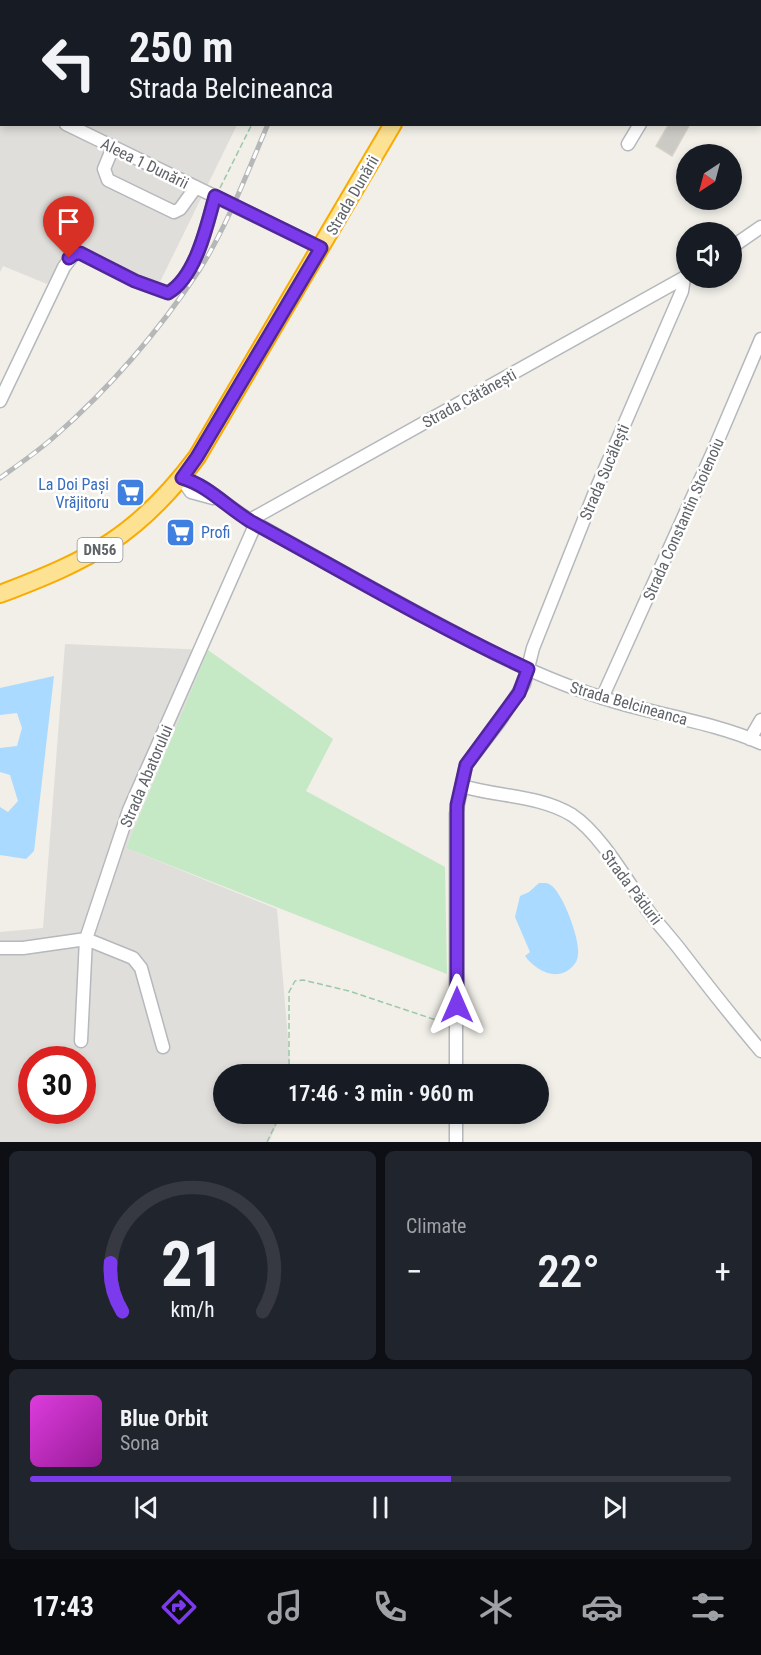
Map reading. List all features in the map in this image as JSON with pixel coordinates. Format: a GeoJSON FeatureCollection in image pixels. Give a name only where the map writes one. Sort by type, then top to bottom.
{"type":"FeatureCollection","features":[{"type":"Feature","properties":{"kind":"highway","name":"Strada Dunării"},"geometry":{"type":"LineString","coordinates":[[0,594],[63,569],[100,550],[145,517],[182,478],[197,457],[392,126]]}},
{"type":"Feature","properties":{"kind":"street","name":"Aleea 1 Dunării"},"geometry":{"type":"LineString","coordinates":[[70,126],[321,248]]}},
{"type":"Feature","properties":{"kind":"street"},"geometry":{"type":"LineString","coordinates":[[628,144],[639,126]]}},
{"type":"Feature","properties":{"kind":"street"},"geometry":{"type":"LineString","coordinates":[[113,147],[104,169],[108,180],[165,208],[178,212],[196,187]]}},
{"type":"Feature","properties":{"kind":"street"},"geometry":{"type":"LineString","coordinates":[[0,401],[64,267],[74,254],[80,253],[135,281],[168,293],[183,278],[200,248],[215,196]]}},
{"type":"Feature","properties":{"kind":"street"},"geometry":{"type":"LineString","coordinates":[[742,240],[761,227]]}},
{"type":"Feature","properties":{"kind":"street","name":"Strada Cătănești"},"geometry":{"type":"LineString","coordinates":[[253,522],[676,283]]}},
{"type":"Feature","properties":{"kind":"street","name":"Strada Sucălești"},"geometry":{"type":"LineString","coordinates":[[456,1064],[456,814],[466,765],[519,693],[533,648],[595,492],[682,288]]}},
{"type":"Feature","properties":{"kind":"street","name":"Strada Constantin Stoienoiu"},"geometry":{"type":"LineString","coordinates":[[602,698],[761,339]]}},
{"type":"Feature","properties":{"kind":"street","name":"Strada Belcineanca"},"geometry":{"type":"LineString","coordinates":[[182,478],[198,482],[217,499],[253,522],[376,590],[528,669],[602,698],[755,741]]}},
{"type":"Feature","properties":{"kind":"street","name":"Strada Abatorului"},"geometry":{"type":"LineString","coordinates":[[81,1041],[86,939],[129,810],[186,687],[253,522]]}},
{"type":"Feature","properties":{"kind":"street"},"geometry":{"type":"LineString","coordinates":[[755,741],[761,720]]}},
{"type":"Feature","properties":{"kind":"street","name":"Strada Pădurii"},"geometry":{"type":"LineString","coordinates":[[462,786],[550,805],[573,816],[590,831],[722,1006],[761,1051]]}},
{"type":"Feature","properties":{"kind":"street"},"geometry":{"type":"LineString","coordinates":[[0,948],[23,948],[86,939],[133,958],[141,968],[163,1047]]}},
{"type":"Feature","properties":{"kind":"street"},"geometry":{"type":"LineString","coordinates":[[456,1124],[456,1142]]}},
{"type":"Feature","properties":{"kind":"path"},"geometry":{"type":"LineString","coordinates":[[215,196],[251,126]]}},
{"type":"Feature","properties":{"kind":"path"},"geometry":{"type":"LineString","coordinates":[[289,1064],[289,993],[295,981],[303,980],[349,991],[457,1027]]}},
{"type":"Feature","properties":{"kind":"path"},"geometry":{"type":"LineString","coordinates":[[267,1142],[276,1124]]}},
{"type":"Feature","properties":{"kind":"shaded area"},"geometry":{"type":"Polygon","coordinates":[[[0,126],[237,126],[158,286],[71,246],[47,284],[3,266],[0,272],[0,126]]]}},
{"type":"Feature","properties":{"kind":"shaded area"},"geometry":{"type":"Polygon","coordinates":[[[65,644],[208,650],[126,848],[277,909],[290,1064],[213,1064],[213,1124],[277,1124],[269,1142],[0,1142],[0,932],[43,928],[65,644]]]}},
{"type":"Feature","properties":{"kind":"green space"},"geometry":{"type":"Polygon","coordinates":[[[208,650],[333,739],[306,791],[445,867],[447,974],[126,848],[208,650]]]}},
{"type":"Feature","properties":{"kind":"water"},"geometry":{"type":"Polygon","coordinates":[[[54,676],[34,851],[26,859],[0,855],[0,807],[8,812],[18,801],[10,775],[0,772],[0,748],[17,746],[22,728],[17,713],[0,715],[0,688],[54,676]]]}},
{"type":"Feature","properties":{"kind":"water"},"geometry":{"type":"Polygon","coordinates":[[[539,883],[549,884],[557,891],[574,929],[578,947],[576,961],[572,967],[560,974],[541,970],[525,956],[530,952],[515,917],[520,896],[539,883]]]}},
{"type":"Feature","properties":{"kind":"building"},"geometry":{"type":"Polygon","coordinates":[[[668,126],[689,126],[679,144],[676,144],[672,156],[656,146],[668,126]]]}},
{"type":"Feature","properties":{"kind":"railway"},"geometry":{"type":"LineString","coordinates":[[0,478],[48,443],[95,399],[168,315],[200,269],[219,234],[267,126]]}},
{"type":"Feature","properties":{"kind":"place","name":"La Doi Pași Vrăjitoru"},"geometry":{"type":"Point","coordinates":[130,493]}},
{"type":"Feature","properties":{"kind":"place","name":"Profi"},"geometry":{"type":"Point","coordinates":[180,532]}},
{"type":"Feature","properties":{"kind":"route"},"geometry":{"type":"LineString","coordinates":[[69,258],[80,253],[135,281],[168,293],[183,278],[200,248],[215,196],[321,248],[197,457],[182,478],[198,482],[217,499],[250,520],[376,590],[528,669],[519,693],[466,765],[457,805],[457,1005]]}}]}
